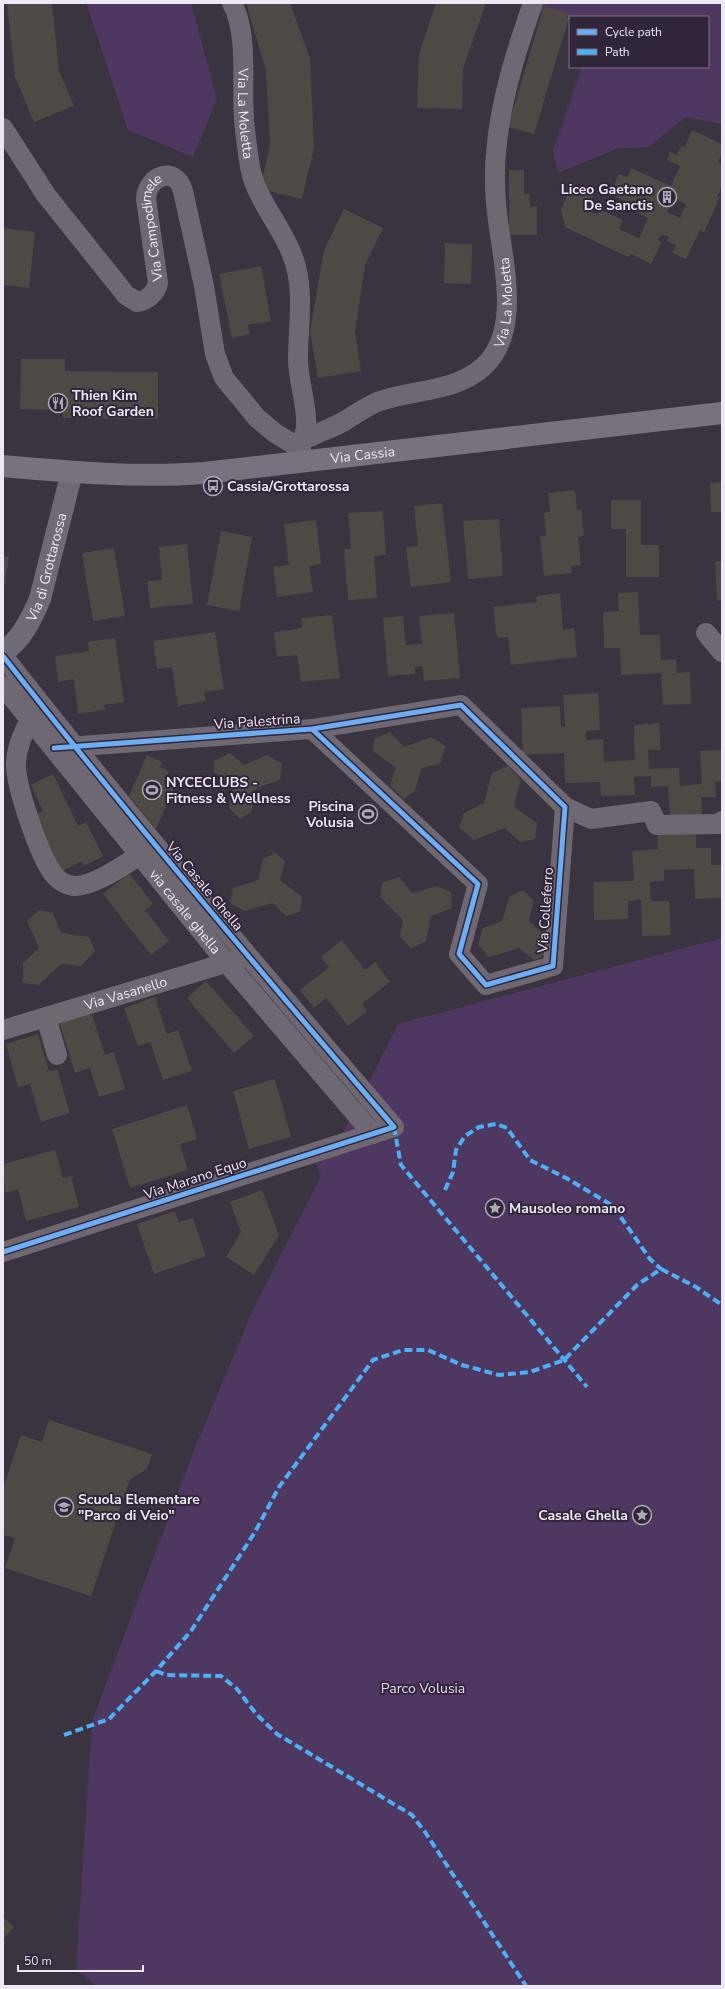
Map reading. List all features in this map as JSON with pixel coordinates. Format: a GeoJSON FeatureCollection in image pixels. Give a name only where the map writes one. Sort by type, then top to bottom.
{"type":"FeatureCollection","features":[{"type":"Feature","properties":{"kind":"main road","name":"Via Cassia"},"geometry":{"type":"LineString","coordinates":[[3,466],[72,472],[185,474],[304,443],[323,459],[722,413]]}},
{"type":"Feature","properties":{"kind":"street","name":"Via La Moletta"},"geometry":{"type":"LineString","coordinates":[[232,3],[238,17],[240,30],[244,120],[250,168],[258,191],[294,258],[298,276],[299,379],[304,405],[304,443],[377,402],[433,389],[463,379],[482,367],[496,348],[505,321],[507,296],[497,211],[496,152],[512,67],[533,3]]}},
{"type":"Feature","properties":{"kind":"street","name":"Via Campodimele"},"geometry":{"type":"LineString","coordinates":[[3,128],[46,195],[126,295],[137,302],[146,299],[151,295],[158,283],[146,199],[147,190],[154,180],[163,176],[171,176],[179,182],[183,191],[204,286],[217,362],[228,385],[249,407],[265,411],[287,427],[304,443]]}},
{"type":"Feature","properties":{"kind":"street","name":"Via di Grottarossa"},"geometry":{"type":"LineString","coordinates":[[3,652],[13,644],[25,628],[40,599],[72,472]]}},
{"type":"Feature","properties":{"kind":"street"},"geometry":{"type":"LineString","coordinates":[[706,633],[722,652]]}},
{"type":"Feature","properties":{"kind":"street","name":"Via Casale Ghella"},"geometry":{"type":"LineString","coordinates":[[3,656],[73,746],[248,956],[394,1127]]}},
{"type":"Feature","properties":{"kind":"street","name":"via casale ghella"},"geometry":{"type":"LineString","coordinates":[[3,686],[227,963],[373,1134]]}},
{"type":"Feature","properties":{"kind":"street","name":"Via Palestrina"},"geometry":{"type":"LineString","coordinates":[[54,748],[312,729],[461,705],[565,807]]}},
{"type":"Feature","properties":{"kind":"street"},"geometry":{"type":"LineString","coordinates":[[30,719],[16,750],[16,767],[27,814],[50,870],[59,881],[74,886],[92,882],[140,855]]}},
{"type":"Feature","properties":{"kind":"street","name":"Via Colleferro"},"geometry":{"type":"LineString","coordinates":[[312,729],[478,884],[459,954],[486,985],[553,966],[565,807]]}},
{"type":"Feature","properties":{"kind":"street"},"geometry":{"type":"LineString","coordinates":[[565,807],[591,819],[651,811],[657,824],[719,824],[722,821]]}},
{"type":"Feature","properties":{"kind":"street","name":"Via Vasanello"},"geometry":{"type":"LineString","coordinates":[[3,1030],[248,956]]}},
{"type":"Feature","properties":{"kind":"street"},"geometry":{"type":"LineString","coordinates":[[46,1017],[57,1055]]}},
{"type":"Feature","properties":{"kind":"street","name":"Via Marano Equo"},"geometry":{"type":"LineString","coordinates":[[3,1252],[394,1127]]}},
{"type":"Feature","properties":{"kind":"green space"},"geometry":{"type":"Polygon","coordinates":[[[86,3],[191,3],[217,99],[193,157],[128,130],[86,3]]]}},
{"type":"Feature","properties":{"kind":"green space"},"geometry":{"type":"Polygon","coordinates":[[[540,3],[722,3],[722,124],[686,117],[648,147],[616,149],[558,173],[553,151],[582,68],[709,68],[709,16],[569,16],[569,21],[540,11],[540,3]]]}},
{"type":"Feature","properties":{"kind":"green space","name":"Parco Volusia"},"geometry":{"type":"Polygon","coordinates":[[[722,938],[722,1986],[96,1986],[76,1969],[92,1721],[196,1445],[252,1312],[321,1176],[312,1153],[337,1145],[398,1024],[722,938]]]}},
{"type":"Feature","properties":{"kind":"building"},"geometry":{"type":"Polygon","coordinates":[[[7,3],[52,3],[59,71],[74,106],[34,122],[15,77],[7,3]]]}},
{"type":"Feature","properties":{"kind":"building"},"geometry":{"type":"Polygon","coordinates":[[[246,3],[290,3],[310,59],[314,148],[302,199],[260,189],[270,144],[266,70],[246,3]]]}},
{"type":"Feature","properties":{"kind":"building"},"geometry":{"type":"Polygon","coordinates":[[[436,3],[486,3],[463,69],[462,109],[417,108],[419,54],[436,3]]]}},
{"type":"Feature","properties":{"kind":"building"},"geometry":{"type":"Polygon","coordinates":[[[544,6],[570,14],[534,134],[508,127],[544,6]]]}},
{"type":"Feature","properties":{"kind":"building","name":"Liceo Gaetano De Sanctis"},"geometry":{"type":"Polygon","coordinates":[[[692,130],[722,144],[722,154],[718,162],[722,164],[722,186],[717,197],[720,197],[704,232],[700,230],[686,259],[672,253],[676,245],[667,241],[669,237],[665,235],[660,236],[658,240],[662,242],[651,264],[631,254],[628,257],[565,227],[561,209],[572,184],[594,194],[587,210],[597,215],[599,209],[623,220],[619,229],[639,238],[648,218],[634,211],[636,207],[610,194],[619,174],[627,177],[631,168],[671,186],[680,166],[667,160],[670,152],[677,155],[681,146],[685,147],[692,130]],[[674,199],[667,212],[680,218],[686,204],[674,199]]]}},
{"type":"Feature","properties":{"kind":"building"},"geometry":{"type":"Polygon","coordinates":[[[509,170],[524,170],[524,194],[529,194],[530,207],[537,206],[537,235],[509,235],[509,170]]]}},
{"type":"Feature","properties":{"kind":"building"},"geometry":{"type":"Polygon","coordinates":[[[344,209],[383,228],[365,265],[355,332],[361,371],[318,378],[310,332],[324,250],[344,209]]]}},
{"type":"Feature","properties":{"kind":"building"},"geometry":{"type":"Polygon","coordinates":[[[3,228],[35,232],[29,288],[3,285],[3,228]]]}},
{"type":"Feature","properties":{"kind":"building"},"geometry":{"type":"Polygon","coordinates":[[[445,243],[472,244],[471,284],[444,283],[445,243]]]}},
{"type":"Feature","properties":{"kind":"building"},"geometry":{"type":"Polygon","coordinates":[[[261,266],[271,321],[248,325],[250,334],[232,338],[219,274],[261,266]]]}},
{"type":"Feature","properties":{"kind":"building"},"geometry":{"type":"Polygon","coordinates":[[[21,359],[65,359],[65,371],[158,372],[158,419],[63,418],[63,410],[20,409],[21,359]]]}},
{"type":"Feature","properties":{"kind":"building"},"geometry":{"type":"Polygon","coordinates":[[[722,482],[722,512],[711,512],[710,483],[722,482]]]}},
{"type":"Feature","properties":{"kind":"building"},"geometry":{"type":"Polygon","coordinates":[[[575,490],[577,510],[581,509],[584,536],[578,537],[581,565],[571,566],[572,573],[544,576],[540,536],[546,536],[544,513],[550,512],[548,493],[575,490]]]}},
{"type":"Feature","properties":{"kind":"building"},"geometry":{"type":"Polygon","coordinates":[[[611,500],[641,500],[641,545],[659,545],[659,577],[626,577],[626,529],[611,529],[611,500]]]}},
{"type":"Feature","properties":{"kind":"building"},"geometry":{"type":"Polygon","coordinates":[[[442,503],[451,582],[411,587],[406,547],[418,546],[414,506],[442,503]]]}},
{"type":"Feature","properties":{"kind":"building"},"geometry":{"type":"Polygon","coordinates":[[[383,511],[386,555],[374,556],[377,598],[348,600],[344,549],[351,549],[348,513],[383,511]]]}},
{"type":"Feature","properties":{"kind":"building"},"geometry":{"type":"Polygon","coordinates":[[[499,519],[503,576],[468,579],[463,521],[499,519]]]}},
{"type":"Feature","properties":{"kind":"building"},"geometry":{"type":"Polygon","coordinates":[[[316,520],[321,564],[309,566],[313,592],[277,597],[273,567],[289,565],[284,524],[316,520]]]}},
{"type":"Feature","properties":{"kind":"building"},"geometry":{"type":"Polygon","coordinates":[[[221,531],[252,537],[239,611],[207,605],[221,531]]]}},
{"type":"Feature","properties":{"kind":"building"},"geometry":{"type":"Polygon","coordinates":[[[187,544],[193,604],[150,608],[147,581],[162,580],[159,547],[187,544]]]}},
{"type":"Feature","properties":{"kind":"building"},"geometry":{"type":"Polygon","coordinates":[[[114,548],[125,616],[93,621],[82,553],[114,548]]]}},
{"type":"Feature","properties":{"kind":"building"},"geometry":{"type":"Polygon","coordinates":[[[3,556],[9,557],[4,587],[3,587],[3,556]]]}},
{"type":"Feature","properties":{"kind":"building"},"geometry":{"type":"Polygon","coordinates":[[[715,561],[722,561],[722,600],[717,601],[715,561]]]}},
{"type":"Feature","properties":{"kind":"building"},"geometry":{"type":"Polygon","coordinates":[[[638,592],[640,635],[660,635],[661,660],[676,659],[677,673],[690,672],[691,704],[663,705],[661,673],[621,675],[620,648],[604,648],[603,612],[619,611],[618,593],[638,592]]]}},
{"type":"Feature","properties":{"kind":"building"},"geometry":{"type":"Polygon","coordinates":[[[560,593],[563,630],[574,628],[577,657],[511,665],[508,637],[497,638],[493,607],[537,602],[536,596],[560,593]]]}},
{"type":"Feature","properties":{"kind":"building"},"geometry":{"type":"Polygon","coordinates":[[[454,613],[460,678],[424,681],[422,666],[415,667],[415,674],[388,676],[383,618],[403,616],[406,645],[422,644],[419,616],[454,613]]]}},
{"type":"Feature","properties":{"kind":"building"},"geometry":{"type":"Polygon","coordinates":[[[332,615],[340,678],[301,682],[297,655],[277,657],[274,632],[302,628],[301,618],[332,615]]]}},
{"type":"Feature","properties":{"kind":"building"},"geometry":{"type":"Polygon","coordinates":[[[215,632],[224,689],[204,692],[206,701],[178,706],[172,667],[157,669],[153,641],[215,632]]]}},
{"type":"Feature","properties":{"kind":"building"},"geometry":{"type":"Polygon","coordinates":[[[115,638],[124,702],[104,705],[105,710],[78,714],[74,679],[58,682],[55,656],[89,651],[88,642],[115,638]]]}},
{"type":"Feature","properties":{"kind":"building"},"geometry":{"type":"Polygon","coordinates":[[[598,693],[600,730],[586,731],[586,740],[603,739],[604,762],[635,760],[634,725],[659,723],[661,750],[648,750],[649,769],[679,768],[680,786],[702,784],[700,751],[722,750],[722,781],[715,782],[716,797],[701,797],[702,815],[670,817],[668,786],[651,787],[651,776],[634,777],[635,795],[601,796],[600,782],[565,783],[564,753],[523,755],[521,708],[560,706],[561,727],[565,727],[563,695],[598,693]]]}},
{"type":"Feature","properties":{"kind":"building"},"geometry":{"type":"Polygon","coordinates":[[[390,732],[404,747],[431,737],[446,746],[440,764],[422,768],[415,790],[404,799],[390,785],[396,768],[373,751],[374,739],[390,732]]]}},
{"type":"Feature","properties":{"kind":"building"},"geometry":{"type":"Polygon","coordinates":[[[230,753],[244,765],[267,755],[282,764],[280,780],[256,788],[251,812],[240,819],[229,808],[233,787],[214,772],[214,761],[230,753]]]}},
{"type":"Feature","properties":{"kind":"building","name":"NYCECLUBS - Fitness & Wellness"},"geometry":{"type":"Polygon","coordinates":[[[147,755],[162,762],[160,767],[169,771],[165,780],[175,785],[156,829],[129,796],[147,755]]]}},
{"type":"Feature","properties":{"kind":"building"},"geometry":{"type":"Polygon","coordinates":[[[508,766],[521,780],[514,807],[537,823],[535,839],[520,842],[505,828],[474,840],[459,827],[464,813],[484,803],[492,773],[508,766]]]}},
{"type":"Feature","properties":{"kind":"building"},"geometry":{"type":"Polygon","coordinates":[[[53,774],[78,826],[86,822],[103,856],[84,866],[82,861],[58,873],[31,817],[43,811],[31,785],[53,774]]]}},
{"type":"Feature","properties":{"kind":"building"},"geometry":{"type":"Polygon","coordinates":[[[696,830],[696,848],[711,848],[711,865],[722,865],[722,898],[695,899],[694,869],[664,870],[664,881],[650,882],[651,901],[669,901],[671,935],[642,936],[641,900],[628,901],[628,919],[594,920],[593,882],[634,881],[632,851],[658,849],[657,832],[696,830]]]}},
{"type":"Feature","properties":{"kind":"building"},"geometry":{"type":"Polygon","coordinates":[[[275,853],[285,861],[280,880],[302,897],[300,912],[286,916],[273,903],[244,911],[230,903],[233,888],[258,880],[263,859],[275,853]]]}},
{"type":"Feature","properties":{"kind":"building"},"geometry":{"type":"Polygon","coordinates":[[[129,873],[153,904],[145,910],[169,941],[151,955],[103,894],[129,873]]]}},
{"type":"Feature","properties":{"kind":"building"},"geometry":{"type":"Polygon","coordinates":[[[399,877],[412,893],[437,886],[451,892],[452,908],[431,916],[426,941],[411,949],[400,936],[403,920],[380,897],[382,883],[399,877]]]}},
{"type":"Feature","properties":{"kind":"building"},"geometry":{"type":"Polygon","coordinates":[[[523,890],[534,901],[529,921],[548,938],[546,955],[534,960],[519,948],[489,957],[478,945],[483,928],[502,921],[510,896],[523,890]]]}},
{"type":"Feature","properties":{"kind":"building"},"geometry":{"type":"Polygon","coordinates":[[[39,910],[53,913],[61,933],[89,937],[95,951],[81,966],[61,964],[39,985],[23,983],[23,963],[39,948],[27,921],[39,910]]]}},
{"type":"Feature","properties":{"kind":"building"},"geometry":{"type":"Polygon","coordinates":[[[342,940],[365,970],[375,962],[390,982],[362,1004],[367,1011],[348,1026],[326,998],[314,1008],[300,990],[329,967],[321,957],[342,940]]]}},
{"type":"Feature","properties":{"kind":"building"},"geometry":{"type":"Polygon","coordinates":[[[206,981],[254,1036],[234,1053],[187,998],[206,981]]]}},
{"type":"Feature","properties":{"kind":"building"},"geometry":{"type":"Polygon","coordinates":[[[155,997],[167,1034],[178,1030],[192,1071],[163,1080],[150,1042],[138,1046],[124,1008],[155,997]]]}},
{"type":"Feature","properties":{"kind":"building"},"geometry":{"type":"Polygon","coordinates":[[[91,1012],[105,1055],[114,1052],[125,1089],[99,1097],[90,1068],[75,1073],[59,1021],[91,1012]]]}},
{"type":"Feature","properties":{"kind":"building"},"geometry":{"type":"Polygon","coordinates":[[[38,1034],[49,1071],[57,1069],[70,1113],[41,1122],[30,1084],[18,1087],[6,1044],[38,1034]]]}},
{"type":"Feature","properties":{"kind":"building"},"geometry":{"type":"Polygon","coordinates":[[[275,1079],[291,1137],[249,1149],[233,1091],[275,1079]]]}},
{"type":"Feature","properties":{"kind":"building"},"geometry":{"type":"Polygon","coordinates":[[[187,1105],[197,1139],[180,1144],[188,1170],[130,1188],[112,1129],[187,1105]]]}},
{"type":"Feature","properties":{"kind":"building"},"geometry":{"type":"Polygon","coordinates":[[[55,1150],[63,1178],[71,1176],[79,1207],[26,1221],[18,1189],[5,1193],[3,1164],[55,1150]]]}},
{"type":"Feature","properties":{"kind":"building"},"geometry":{"type":"Polygon","coordinates":[[[262,1190],[279,1235],[254,1275],[226,1257],[241,1232],[230,1202],[262,1190]]]}},
{"type":"Feature","properties":{"kind":"building"},"geometry":{"type":"Polygon","coordinates":[[[175,1211],[179,1222],[193,1218],[206,1256],[154,1274],[137,1224],[175,1211]]]}},
{"type":"Feature","properties":{"kind":"building"},"geometry":{"type":"Polygon","coordinates":[[[49,1420],[152,1454],[147,1469],[130,1479],[91,1596],[5,1568],[15,1538],[3,1535],[3,1489],[21,1435],[42,1442],[49,1420]]]}},
{"type":"Feature","properties":{"kind":"building"},"geometry":{"type":"Polygon","coordinates":[[[3,1917],[14,1927],[3,1939],[3,1917]]]}},
{"type":"Feature","properties":{"kind":"marked path"},"geometry":{"type":"LineString","coordinates":[[445,1190],[453,1172],[456,1150],[465,1136],[479,1127],[496,1124],[507,1128],[530,1160],[568,1179],[613,1206],[650,1259],[661,1269]]}},
{"type":"Feature","properties":{"kind":"marked path"},"geometry":{"type":"LineString","coordinates":[[394,1127],[401,1165],[587,1387]]}},
{"type":"Feature","properties":{"kind":"marked path"},"geometry":{"type":"LineString","coordinates":[[64,1735],[109,1719],[156,1671],[191,1631],[255,1532],[279,1487],[373,1360],[403,1350],[428,1350],[462,1365],[499,1375],[530,1372],[564,1360],[637,1285],[661,1269],[696,1287],[722,1305]]}},
{"type":"Feature","properties":{"kind":"marked path"},"geometry":{"type":"LineString","coordinates":[[156,1671],[166,1675],[221,1676],[237,1689],[257,1715],[277,1734],[412,1815],[425,1832],[526,1986]]}},
{"type":"Feature","properties":{"kind":"cycle path"},"geometry":{"type":"LineString","coordinates":[[3,656],[147,835],[394,1127],[3,1252]]}},
{"type":"Feature","properties":{"kind":"cycle path"},"geometry":{"type":"LineString","coordinates":[[54,748],[312,729],[461,705],[565,807],[553,966],[486,985],[459,954],[478,884],[312,729]]}},
{"type":"Feature","properties":{"kind":"place","name":"Liceo Gaetano De Sanctis"},"geometry":{"type":"Point","coordinates":[667,197]}},
{"type":"Feature","properties":{"kind":"place","name":"Thien Kim Roof Garden"},"geometry":{"type":"Point","coordinates":[58,403]}},
{"type":"Feature","properties":{"kind":"place","name":"Cassia/Grottarossa"},"geometry":{"type":"Point","coordinates":[213,486]}},
{"type":"Feature","properties":{"kind":"place","name":"NYCECLUBS - Fitness & Wellness"},"geometry":{"type":"Point","coordinates":[152,790]}},
{"type":"Feature","properties":{"kind":"place","name":"Piscina Volusia"},"geometry":{"type":"Point","coordinates":[368,814]}},
{"type":"Feature","properties":{"kind":"place","name":"Mausoleo romano"},"geometry":{"type":"Point","coordinates":[495,1208]}},
{"type":"Feature","properties":{"kind":"place","name":"Scuola Elementare \"Parco di Veio\""},"geometry":{"type":"Point","coordinates":[64,1507]}},
{"type":"Feature","properties":{"kind":"place","name":"Casale Ghella"},"geometry":{"type":"Point","coordinates":[642,1515]}}]}
